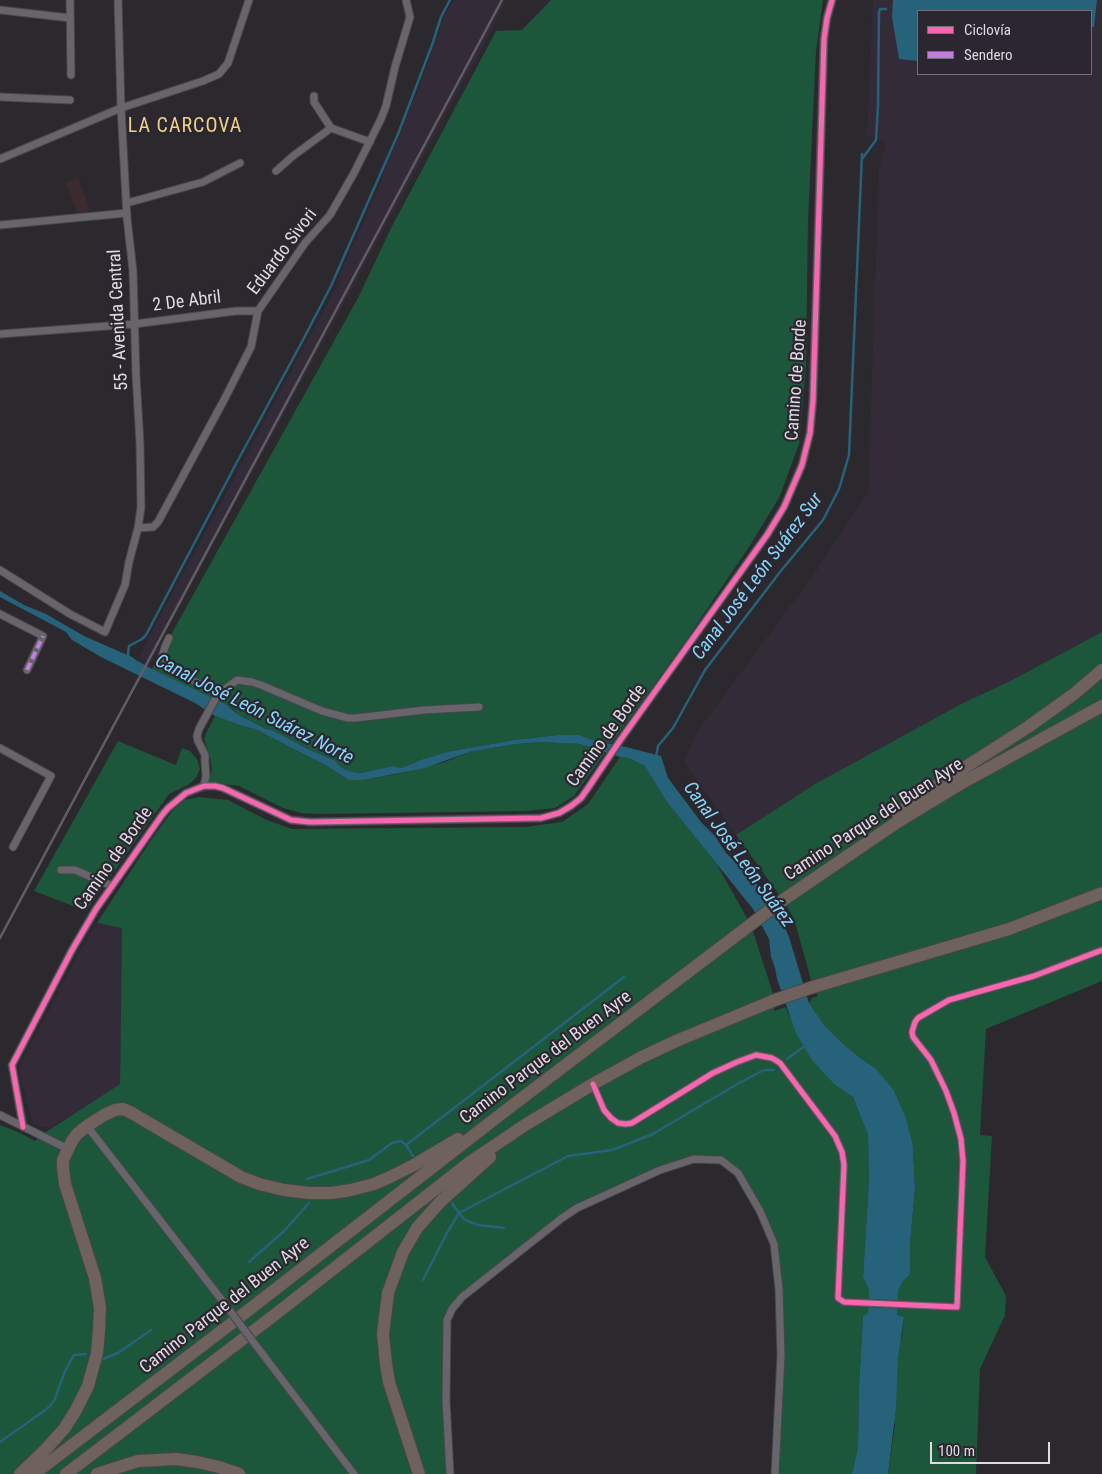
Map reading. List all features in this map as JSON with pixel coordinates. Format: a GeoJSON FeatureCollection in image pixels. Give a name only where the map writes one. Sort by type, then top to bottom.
{"type":"FeatureCollection","features":[{"type":"Feature","properties":{"kind":"highway"},"geometry":{"type":"LineString","coordinates":[[876,835],[895,816],[913,802],[1028,727],[1074,694],[1102,670]]}},
{"type":"Feature","properties":{"kind":"highway","name":"Camino Parque del Buen Ayre"},"geometry":{"type":"LineString","coordinates":[[34,1474],[505,1111],[783,900],[876,835],[960,784],[1102,706]]}},
{"type":"Feature","properties":{"kind":"highway","name":"Camino Parque del Buen Ayre"},"geometry":{"type":"LineString","coordinates":[[66,1474],[470,1162],[525,1125],[592,1084],[676,1041],[775,1000],[1009,929],[1102,893]]}},
{"type":"Feature","properties":{"kind":"highway"},"geometry":{"type":"LineString","coordinates":[[20,1474],[64,1429],[88,1386],[97,1354],[100,1308],[98,1293],[64,1175],[63,1160],[77,1134],[87,1126],[115,1110],[123,1109],[139,1116],[241,1177],[284,1190],[331,1193],[351,1190],[388,1178],[414,1165],[505,1111]]}},
{"type":"Feature","properties":{"kind":"highway"},"geometry":{"type":"LineString","coordinates":[[419,1474],[389,1382],[386,1364],[383,1334],[388,1293],[394,1272],[417,1228],[441,1201],[525,1125]]}},
{"type":"Feature","properties":{"kind":"highway"},"geometry":{"type":"LineString","coordinates":[[97,1474],[154,1459],[176,1459],[197,1462],[239,1474]]}},
{"type":"Feature","properties":{"kind":"street"},"geometry":{"type":"LineString","coordinates":[[70,0],[71,75]]}},
{"type":"Feature","properties":{"kind":"street","name":"55 - Avenida Central"},"geometry":{"type":"LineString","coordinates":[[0,570],[70,614],[105,632],[125,585],[138,528],[141,507],[140,444],[133,271],[127,213],[121,108],[118,0]]}},
{"type":"Feature","properties":{"kind":"street"},"geometry":{"type":"LineString","coordinates":[[0,159],[121,108],[219,74],[228,63],[249,0]]}},
{"type":"Feature","properties":{"kind":"street","name":"Eduardo Sivori"},"geometry":{"type":"LineString","coordinates":[[138,528],[153,527],[158,522],[251,347],[258,311],[306,243],[330,215],[370,142],[386,106],[395,67],[407,29],[410,11],[406,0]]}},
{"type":"Feature","properties":{"kind":"street","name":"Camino de Borde"},"geometry":{"type":"LineString","coordinates":[[23,1127],[12,1065],[72,950],[112,886],[168,808],[186,793],[204,786],[214,786],[232,791],[276,814],[302,822],[540,818],[559,813],[576,802],[588,788],[767,535],[787,501],[807,449],[813,400],[824,39],[832,0]]}},
{"type":"Feature","properties":{"kind":"street"},"geometry":{"type":"LineString","coordinates":[[0,10],[70,18]]}},
{"type":"Feature","properties":{"kind":"street"},"geometry":{"type":"LineString","coordinates":[[314,96],[314,102],[331,128],[370,142]]}},
{"type":"Feature","properties":{"kind":"street"},"geometry":{"type":"LineString","coordinates":[[0,97],[70,100]]}},
{"type":"Feature","properties":{"kind":"street"},"geometry":{"type":"LineString","coordinates":[[276,171],[331,128]]}},
{"type":"Feature","properties":{"kind":"street"},"geometry":{"type":"LineString","coordinates":[[127,203],[203,182],[240,163]]}},
{"type":"Feature","properties":{"kind":"street"},"geometry":{"type":"LineString","coordinates":[[0,225],[127,213]]}},
{"type":"Feature","properties":{"kind":"street","name":"2 De Abril"},"geometry":{"type":"LineString","coordinates":[[0,334],[135,324],[236,311],[258,311]]}},
{"type":"Feature","properties":{"kind":"street"},"geometry":{"type":"LineString","coordinates":[[0,614],[43,636],[27,670]]}},
{"type":"Feature","properties":{"kind":"street"},"geometry":{"type":"LineString","coordinates":[[169,638],[162,658],[166,664],[217,695]]}},
{"type":"Feature","properties":{"kind":"street"},"geometry":{"type":"LineString","coordinates":[[204,786],[206,776],[205,754],[199,745],[197,736],[201,723],[217,695],[237,680],[252,682],[322,711],[348,718],[424,710],[478,707]]}},
{"type":"Feature","properties":{"kind":"street"},"geometry":{"type":"LineString","coordinates":[[0,748],[52,776],[13,847]]}},
{"type":"Feature","properties":{"kind":"street"},"geometry":{"type":"LineString","coordinates":[[61,870],[74,870],[112,886]]}},
{"type":"Feature","properties":{"kind":"street"},"geometry":{"type":"LineString","coordinates":[[592,1084],[604,1110],[611,1118],[626,1124],[632,1123],[713,1073],[737,1062],[752,1056],[762,1055],[772,1058],[780,1063],[817,1111],[839,1144],[842,1152],[844,1164],[838,1298],[844,1302],[957,1307],[963,1161],[961,1139],[946,1091],[931,1060],[913,1037],[914,1022],[949,1000],[1034,976],[1102,950]]}},
{"type":"Feature","properties":{"kind":"street"},"geometry":{"type":"LineString","coordinates":[[0,1115],[68,1150]]}},
{"type":"Feature","properties":{"kind":"street"},"geometry":{"type":"LineString","coordinates":[[87,1126],[354,1474]]}},
{"type":"Feature","properties":{"kind":"street"},"geometry":{"type":"LineString","coordinates":[[450,1474],[446,1400],[447,1320],[452,1309],[469,1291],[562,1218],[578,1208],[660,1170],[694,1160],[721,1160],[738,1173],[760,1211],[774,1244],[780,1289],[781,1356],[775,1474]]}},
{"type":"Feature","properties":{"kind":"shaded area"},"geometry":{"type":"Polygon","coordinates":[[[454,0],[506,0],[489,35],[157,651],[150,663],[139,658],[336,287],[339,286],[341,281],[338,279],[383,178],[382,176],[424,74],[443,18],[454,0]]]}},
{"type":"Feature","properties":{"kind":"shaded area"},"geometry":{"type":"Polygon","coordinates":[[[873,0],[1102,0],[1102,632],[1008,682],[961,704],[815,784],[736,835],[684,762],[695,735],[816,571],[868,492],[879,170],[886,142],[867,136],[873,0]]]}},
{"type":"Feature","properties":{"kind":"shaded area"},"geometry":{"type":"Polygon","coordinates":[[[78,178],[90,210],[78,215],[65,182],[78,178]]]}},
{"type":"Feature","properties":{"kind":"shaded area"},"geometry":{"type":"Polygon","coordinates":[[[97,923],[122,927],[120,1084],[52,1127],[39,1127],[33,1123],[19,1067],[74,962],[97,923]]]}},
{"type":"Feature","properties":{"kind":"green space"},"geometry":{"type":"Polygon","coordinates":[[[551,0],[823,0],[816,51],[808,220],[806,365],[799,444],[780,496],[751,544],[687,639],[612,743],[596,741],[579,735],[558,735],[514,740],[451,751],[401,768],[393,766],[360,773],[349,771],[341,767],[334,760],[264,728],[239,715],[233,709],[152,669],[359,296],[391,228],[496,31],[522,30],[551,0]]]}},
{"type":"Feature","properties":{"kind":"green space"},"geometry":{"type":"Polygon","coordinates":[[[1102,632],[1102,981],[986,1029],[980,1135],[992,1136],[985,1257],[1006,1296],[1005,1315],[980,1369],[976,1474],[888,1474],[895,1424],[885,1395],[902,1336],[904,1318],[896,1315],[898,1291],[910,1273],[910,1244],[915,1188],[913,1147],[875,1068],[841,1042],[825,1026],[809,1003],[812,998],[818,996],[813,987],[794,919],[783,900],[736,835],[815,784],[961,704],[1008,682],[1102,632]]]}},
{"type":"Feature","properties":{"kind":"green space"},"geometry":{"type":"Polygon","coordinates":[[[215,716],[255,729],[325,765],[349,780],[364,780],[397,774],[445,762],[469,752],[516,744],[542,742],[579,744],[605,753],[574,796],[555,808],[527,811],[301,813],[283,808],[239,786],[209,782],[212,769],[204,739],[215,716]]]}},
{"type":"Feature","properties":{"kind":"green space"},"geometry":{"type":"Polygon","coordinates":[[[118,741],[176,765],[182,748],[190,751],[197,759],[200,769],[196,778],[188,785],[169,794],[86,911],[34,891],[118,741]]]}},
{"type":"Feature","properties":{"kind":"green space"},"geometry":{"type":"Polygon","coordinates":[[[620,757],[628,758],[645,766],[666,801],[716,863],[751,925],[775,1000],[774,1011],[786,1007],[789,1015],[835,1085],[853,1097],[868,1135],[869,1179],[863,1277],[869,1290],[868,1313],[863,1316],[858,1447],[852,1474],[775,1474],[781,1355],[774,1244],[738,1173],[721,1160],[694,1159],[577,1208],[462,1297],[447,1320],[450,1474],[0,1474],[0,1125],[35,1141],[120,1084],[122,928],[97,923],[151,840],[173,810],[185,800],[199,797],[228,800],[267,820],[292,829],[525,827],[562,822],[588,804],[620,757]]]}},
{"type":"Feature","properties":{"kind":"water"},"geometry":{"type":"Polygon","coordinates":[[[893,0],[1097,0],[1094,27],[1092,27],[1092,10],[917,10],[917,61],[899,59],[892,17],[893,0]]]}},
{"type":"Feature","properties":{"kind":"water"},"geometry":{"type":"Polygon","coordinates":[[[0,591],[84,636],[132,657],[152,669],[225,704],[239,715],[264,728],[334,760],[341,767],[349,771],[360,773],[393,766],[401,768],[451,751],[514,740],[558,735],[579,735],[596,741],[661,756],[668,778],[701,822],[715,836],[726,853],[755,881],[764,897],[780,917],[789,937],[809,1003],[825,1026],[841,1042],[875,1068],[893,1089],[906,1118],[913,1147],[915,1188],[910,1244],[910,1274],[903,1281],[898,1291],[897,1315],[904,1317],[898,1358],[896,1408],[888,1474],[852,1474],[858,1447],[863,1316],[868,1313],[869,1290],[863,1277],[869,1179],[868,1135],[853,1097],[835,1085],[812,1060],[796,1033],[777,979],[771,957],[769,939],[753,909],[666,801],[645,766],[628,758],[579,744],[542,742],[516,744],[469,752],[425,768],[364,780],[349,780],[325,765],[255,729],[215,716],[195,703],[101,657],[72,640],[66,632],[0,597],[0,591]]]}},
{"type":"Feature","properties":{"kind":"waterway"},"geometry":{"type":"LineString","coordinates":[[129,658],[129,646],[146,635],[331,286],[398,134],[441,17],[450,0]]}},
{"type":"Feature","properties":{"kind":"waterway"},"geometry":{"type":"LineString","coordinates":[[862,159],[876,140],[879,12],[880,9],[886,9]]}},
{"type":"Feature","properties":{"kind":"waterway","name":"Canal José León Suárez Sur"},"geometry":{"type":"LineString","coordinates":[[656,757],[658,746],[673,728],[705,670],[780,572],[823,520],[839,489],[849,455],[862,154]]}},
{"type":"Feature","properties":{"kind":"waterway"},"geometry":{"type":"LineString","coordinates":[[406,1145],[624,977]]}},
{"type":"Feature","properties":{"kind":"waterway"},"geometry":{"type":"LineString","coordinates":[[787,1059],[806,1045]]}},
{"type":"Feature","properties":{"kind":"waterway"},"geometry":{"type":"LineString","coordinates":[[452,1203],[459,1213],[568,1156],[612,1150],[653,1134],[739,1083],[764,1070],[774,1070]]}},
{"type":"Feature","properties":{"kind":"waterway"},"geometry":{"type":"LineString","coordinates":[[307,1179],[369,1160],[392,1143],[401,1141],[413,1156]]}},
{"type":"Feature","properties":{"kind":"waterway"},"geometry":{"type":"LineString","coordinates":[[249,1262],[284,1231],[309,1203]]}},
{"type":"Feature","properties":{"kind":"waterway"},"geometry":{"type":"LineString","coordinates":[[423,1280],[459,1213],[465,1220],[478,1225],[504,1228]]}},
{"type":"Feature","properties":{"kind":"waterway"},"geometry":{"type":"LineString","coordinates":[[103,1359],[118,1353],[151,1330]]}},
{"type":"Feature","properties":{"kind":"waterway"},"geometry":{"type":"LineString","coordinates":[[0,1442],[48,1408],[54,1401],[65,1371],[74,1355],[86,1354]]}},
{"type":"Feature","properties":{"kind":"railway"},"geometry":{"type":"LineString","coordinates":[[0,938],[502,0]]}},
{"type":"Feature","properties":{"kind":"marked path"},"geometry":{"type":"LineString","coordinates":[[27,670],[43,636]]}},
{"type":"Feature","properties":{"kind":"cycle path"},"geometry":{"type":"LineString","coordinates":[[23,1127],[12,1065],[72,950],[96,909],[162,815],[186,793],[204,786],[215,786],[291,820],[310,822],[541,818],[559,813],[581,798],[767,535],[784,507],[802,465],[810,433],[813,400],[824,39],[832,0]]}},
{"type":"Feature","properties":{"kind":"cycle path"},"geometry":{"type":"LineString","coordinates":[[593,1084],[604,1110],[618,1123],[626,1124],[632,1123],[713,1073],[737,1062],[756,1055],[772,1058],[780,1063],[835,1136],[842,1152],[844,1165],[838,1298],[844,1302],[957,1307],[963,1161],[961,1139],[946,1091],[931,1060],[913,1037],[912,1032],[915,1022],[918,1018],[949,1000],[1034,976],[1102,950]]}},
{"type":"Feature","properties":{"kind":"district","name":"LA CARCOVA"},"geometry":{"type":"Point","coordinates":[185,127]}},
{"type":"Feature","properties":{"kind":"water label","name":"Canal José León Suárez Norte"},"geometry":{"type":"Point","coordinates":[254,710]}},
{"type":"Feature","properties":{"kind":"water label","name":"Canal José León Suárez"},"geometry":{"type":"Point","coordinates":[738,855]}}]}
